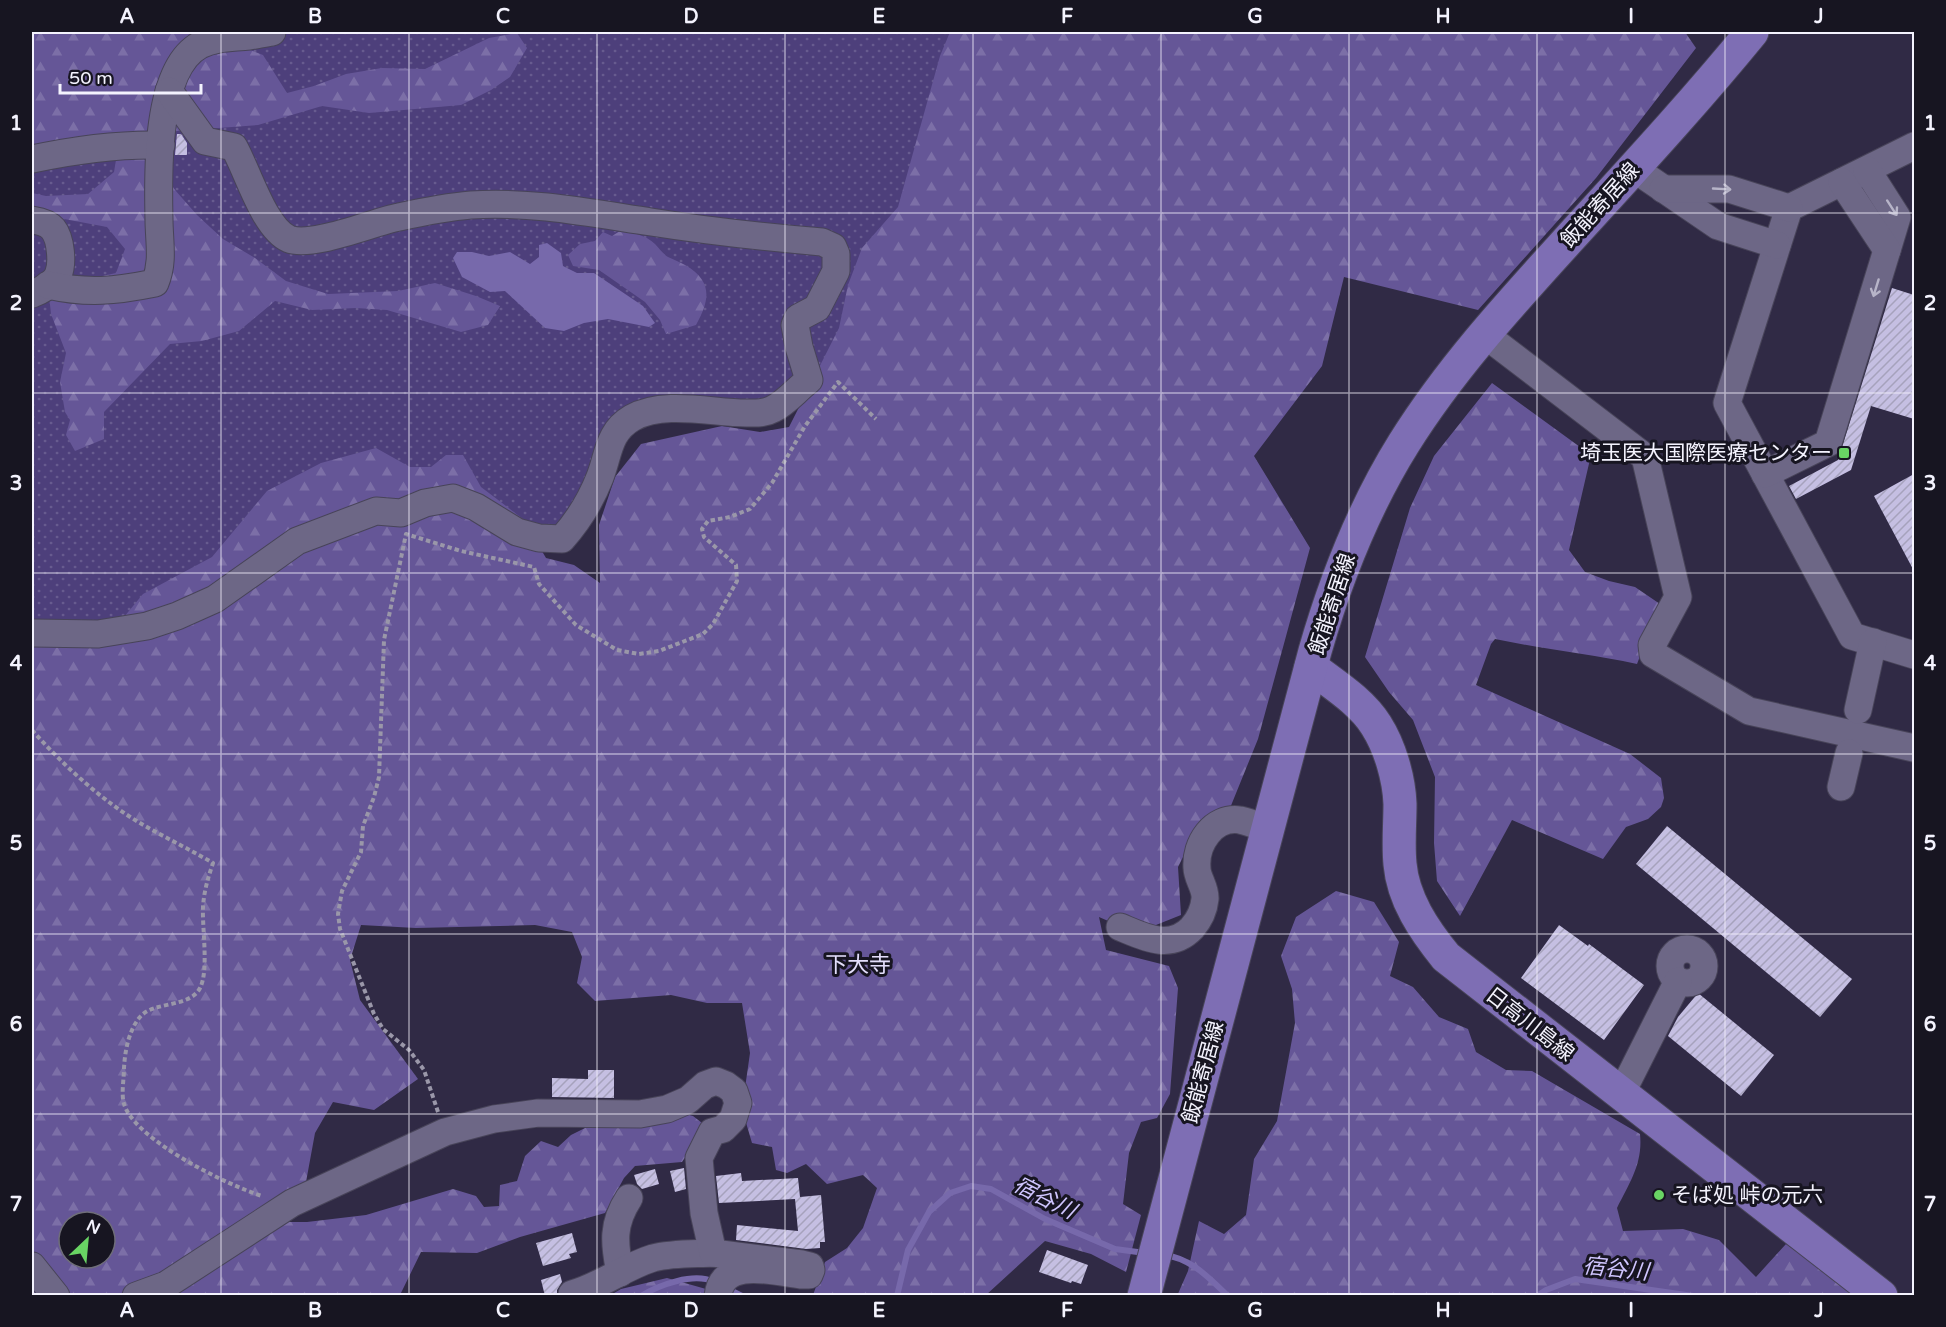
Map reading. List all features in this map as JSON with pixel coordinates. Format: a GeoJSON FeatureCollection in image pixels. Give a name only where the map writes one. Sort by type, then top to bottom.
{"type":"FeatureCollection","features":[{"type":"Feature","properties":{"kind":"main road","name":"飯能寄居線"},"geometry":{"type":"LineString","coordinates":[[1144,1296],[1311,667],[1338,580],[1376,491],[1431,402],[1484,334],[1719,73],[1752,32]]}},
{"type":"Feature","properties":{"kind":"main road","name":"日高川島線"},"geometry":{"type":"LineString","coordinates":[[1311,667],[1363,709],[1376,725],[1387,748],[1398,785],[1400,865],[1404,884],[1419,921],[1446,957],[1881,1296]]}},
{"type":"Feature","properties":{"kind":"street"},"geometry":{"type":"LineString","coordinates":[[40,289],[107,291],[155,283],[160,269],[161,247],[159,221],[162,123],[169,91],[183,61],[198,46],[224,37],[272,32]]}},
{"type":"Feature","properties":{"kind":"street"},"geometry":{"type":"LineString","coordinates":[[32,633],[98,634],[147,626],[177,616],[215,599],[297,541],[376,511],[401,513],[425,503],[453,498],[476,507],[517,532],[539,538],[562,539],[577,523],[589,502],[601,475],[614,434],[633,418],[656,411],[693,409],[762,413],[774,409],[809,380],[795,325],[798,318],[817,308],[836,271],[836,254],[833,247],[822,242],[739,235],[525,204],[470,205],[398,217],[302,242],[289,239],[278,232],[267,217],[234,147],[205,141],[169,91]]}},
{"type":"Feature","properties":{"kind":"street"},"geometry":{"type":"LineString","coordinates":[[32,159],[133,144],[161,145]]}},
{"type":"Feature","properties":{"kind":"street"},"geometry":{"type":"LineString","coordinates":[[1663,189],[1729,189],[1789,208],[1914,146]]}},
{"type":"Feature","properties":{"kind":"street"},"geometry":{"type":"LineString","coordinates":[[1633,168],[1718,226],[1777,245]]}},
{"type":"Feature","properties":{"kind":"street"},"geometry":{"type":"LineString","coordinates":[[1765,474],[1828,443],[1897,217],[1867,170]]}},
{"type":"Feature","properties":{"kind":"street"},"geometry":{"type":"LineString","coordinates":[[1842,182],[1887,250]]}},
{"type":"Feature","properties":{"kind":"street"},"geometry":{"type":"LineString","coordinates":[[1789,208],[1727,403],[1852,636],[1914,655]]}},
{"type":"Feature","properties":{"kind":"street"},"geometry":{"type":"LineString","coordinates":[[32,220],[42,222],[53,229],[59,245],[61,261],[57,277],[40,289]]}},
{"type":"Feature","properties":{"kind":"street"},"geometry":{"type":"LineString","coordinates":[[1484,334],[1645,457],[1678,597],[1652,645],[1653,654],[1749,711],[1914,748]]}},
{"type":"Feature","properties":{"kind":"street"},"geometry":{"type":"LineString","coordinates":[[1858,710],[1873,642]]}},
{"type":"Feature","properties":{"kind":"street"},"geometry":{"type":"LineString","coordinates":[[1841,787],[1849,753]]}},
{"type":"Feature","properties":{"kind":"street"},"geometry":{"type":"LineString","coordinates":[[1120,927],[1149,939],[1164,941],[1177,939],[1187,933],[1196,924],[1203,911],[1205,897],[1197,871],[1196,854],[1201,841],[1211,829],[1239,820],[1267,829]]}},
{"type":"Feature","properties":{"kind":"street"},"geometry":{"type":"LineString","coordinates":[[1621,1094],[1678,981]]}},
{"type":"Feature","properties":{"kind":"street"},"geometry":{"type":"LineString","coordinates":[[136,1296],[166,1285],[292,1203],[445,1132],[494,1119],[538,1113],[640,1114],[667,1109],[688,1100],[705,1085],[716,1081],[734,1091],[738,1103],[733,1119],[723,1129],[712,1132],[699,1158],[704,1213],[713,1253]]}},
{"type":"Feature","properties":{"kind":"street"},"geometry":{"type":"LineString","coordinates":[[620,1273],[615,1230],[620,1211],[629,1198]]}},
{"type":"Feature","properties":{"kind":"street"},"geometry":{"type":"LineString","coordinates":[[572,1294],[591,1288],[652,1258],[671,1255],[713,1253],[810,1266],[809,1275],[753,1269],[736,1271],[724,1277],[718,1296]]}},
{"type":"Feature","properties":{"kind":"street"},"geometry":{"type":"LineString","coordinates":[[32,1266],[56,1296]]}},
{"type":"Feature","properties":{"kind":"path"},"geometry":{"type":"LineString","coordinates":[[445,1132],[423,1070],[409,1050],[383,1029],[366,995],[340,929],[338,914],[342,891],[361,852],[363,826],[379,777],[384,640],[406,534],[461,551],[534,567],[539,584],[576,625],[618,650],[639,654],[659,651],[703,634],[713,624],[737,580],[736,565],[704,537],[702,529],[708,521],[730,517],[750,509],[772,483],[805,426],[838,382],[876,420]]}},
{"type":"Feature","properties":{"kind":"path"},"geometry":{"type":"LineString","coordinates":[[32,730],[66,765],[117,807],[139,823],[213,863],[207,880],[203,909],[204,979],[199,991],[182,1002],[149,1010],[141,1015],[131,1032],[125,1060],[124,1104],[134,1121],[148,1136],[192,1163],[259,1195],[292,1203]]}},
{"type":"Feature","properties":{"kind":"shaded area"},"geometry":{"type":"Polygon","coordinates":[[[32,32],[970,32],[882,254],[839,350],[788,409],[655,420],[623,439],[584,527],[32,639],[32,32]]]}},
{"type":"Feature","properties":{"kind":"shaded area"},"geometry":{"type":"Polygon","coordinates":[[[547,243],[561,253],[563,266],[577,273],[594,273],[643,306],[655,323],[649,327],[608,319],[584,323],[564,331],[545,328],[505,291],[490,292],[462,277],[453,258],[457,252],[472,252],[489,256],[510,252],[530,264],[539,257],[539,245],[547,243]]]}},
{"type":"Feature","properties":{"kind":"green space"},"geometry":{"type":"Polygon","coordinates":[[[32,32],[189,32],[188,41],[208,55],[245,48],[263,55],[287,93],[346,74],[382,68],[425,69],[489,38],[517,33],[527,48],[510,77],[491,90],[461,105],[369,113],[322,106],[258,125],[177,131],[165,135],[152,157],[175,190],[197,215],[223,239],[255,258],[286,281],[328,294],[398,291],[435,283],[500,306],[488,325],[461,332],[387,310],[356,308],[312,310],[275,301],[239,331],[202,341],[170,344],[104,412],[104,439],[75,451],[66,435],[70,420],[65,412],[60,382],[66,353],[51,314],[49,295],[84,280],[116,273],[125,249],[107,227],[32,213],[32,193],[46,196],[88,194],[114,172],[118,148],[32,146],[32,32]]]}},
{"type":"Feature","properties":{"kind":"green space"},"geometry":{"type":"Polygon","coordinates":[[[950,32],[1685,32],[1696,48],[1596,178],[1478,310],[1344,277],[1322,366],[1254,456],[1310,548],[1258,739],[1228,813],[1197,829],[1178,867],[1181,915],[1136,933],[1099,917],[1106,950],[1169,966],[1178,988],[1170,1094],[1157,1118],[1141,1122],[1129,1153],[1123,1204],[1141,1215],[1126,1272],[1091,1254],[1045,1241],[986,1295],[813,1295],[825,1262],[847,1248],[863,1228],[877,1188],[863,1175],[827,1184],[806,1164],[787,1173],[776,1170],[772,1147],[752,1143],[742,1109],[750,1053],[742,1003],[707,1003],[671,995],[595,1001],[577,983],[582,957],[572,932],[535,925],[416,928],[361,925],[350,960],[360,1000],[418,1079],[374,1110],[333,1102],[315,1133],[306,1182],[256,1222],[307,1222],[366,1215],[453,1189],[476,1196],[484,1207],[499,1206],[500,1185],[517,1181],[525,1156],[541,1141],[558,1147],[571,1135],[593,1124],[611,1127],[659,1120],[678,1112],[693,1116],[706,1126],[682,1162],[635,1166],[624,1178],[605,1213],[520,1237],[477,1253],[421,1252],[400,1295],[32,1295],[32,641],[119,623],[143,594],[212,557],[267,491],[321,463],[376,448],[410,467],[431,467],[446,455],[463,455],[481,487],[523,519],[546,558],[574,565],[600,583],[599,525],[615,477],[641,444],[722,426],[760,432],[789,427],[839,328],[848,285],[862,248],[898,207],[940,56],[950,32]]]}},
{"type":"Feature","properties":{"kind":"green space"},"geometry":{"type":"Polygon","coordinates":[[[620,231],[647,238],[666,256],[685,265],[700,278],[704,284],[706,299],[696,325],[666,334],[660,320],[645,302],[599,270],[573,266],[568,255],[580,244],[595,241],[603,232],[612,236],[620,231]]]}},
{"type":"Feature","properties":{"kind":"green space"},"geometry":{"type":"Polygon","coordinates":[[[1492,383],[1591,455],[1569,550],[1585,572],[1635,587],[1660,604],[1637,664],[1495,639],[1476,685],[1630,754],[1661,778],[1664,798],[1661,807],[1648,819],[1626,827],[1603,859],[1512,820],[1460,916],[1437,881],[1434,843],[1435,777],[1413,720],[1389,692],[1365,657],[1410,508],[1434,456],[1492,383]]]}},
{"type":"Feature","properties":{"kind":"green space"},"geometry":{"type":"Polygon","coordinates":[[[1336,891],[1374,902],[1399,942],[1390,976],[1413,987],[1439,1017],[1468,1029],[1476,1052],[1506,1070],[1532,1071],[1640,1134],[1640,1154],[1631,1181],[1617,1208],[1623,1231],[1683,1229],[1719,1240],[1756,1277],[1786,1244],[1858,1295],[1177,1296],[1188,1271],[1199,1221],[1224,1234],[1246,1215],[1254,1159],[1277,1121],[1295,1023],[1292,989],[1281,956],[1296,917],[1336,891]]]}},
{"type":"Feature","properties":{"kind":"green space"},"geometry":{"type":"Polygon","coordinates":[[[667,1278],[706,1289],[708,1295],[609,1296],[621,1289],[667,1278]]]}},
{"type":"Feature","properties":{"kind":"building"},"geometry":{"type":"Polygon","coordinates":[[[177,134],[181,134],[187,143],[187,155],[175,155],[177,134]]]}},
{"type":"Feature","properties":{"kind":"building"},"geometry":{"type":"Polygon","coordinates":[[[1892,288],[1914,295],[1914,419],[1871,406],[1851,470],[1796,499],[1789,486],[1838,460],[1892,288]]]}},
{"type":"Feature","properties":{"kind":"building"},"geometry":{"type":"Polygon","coordinates":[[[1914,474],[1914,571],[1874,496],[1914,474]]]}},
{"type":"Feature","properties":{"kind":"building"},"geometry":{"type":"Polygon","coordinates":[[[1667,826],[1852,979],[1820,1017],[1636,864],[1667,826]]]}},
{"type":"Feature","properties":{"kind":"building"},"geometry":{"type":"Polygon","coordinates":[[[1559,925],[1644,985],[1604,1040],[1521,978],[1559,925]]]}},
{"type":"Feature","properties":{"kind":"building"},"geometry":{"type":"Polygon","coordinates":[[[1698,993],[1774,1055],[1741,1096],[1668,1036],[1678,1017],[1698,993]]]}},
{"type":"Feature","properties":{"kind":"building"},"geometry":{"type":"Polygon","coordinates":[[[588,1070],[614,1070],[614,1098],[552,1097],[552,1078],[588,1079],[588,1070]]]}},
{"type":"Feature","properties":{"kind":"building"},"geometry":{"type":"Polygon","coordinates":[[[684,1168],[686,1189],[675,1192],[670,1171],[684,1168]]]}},
{"type":"Feature","properties":{"kind":"building"},"geometry":{"type":"Polygon","coordinates":[[[655,1169],[659,1184],[642,1189],[637,1184],[634,1175],[655,1169]]]}},
{"type":"Feature","properties":{"kind":"building"},"geometry":{"type":"Polygon","coordinates":[[[741,1173],[742,1181],[798,1178],[800,1197],[821,1195],[825,1242],[820,1242],[820,1248],[806,1249],[736,1240],[737,1225],[798,1231],[795,1199],[719,1203],[716,1176],[741,1173]]]}},
{"type":"Feature","properties":{"kind":"building"},"geometry":{"type":"Polygon","coordinates":[[[572,1233],[577,1252],[569,1254],[571,1258],[543,1266],[536,1243],[572,1233]]]}},
{"type":"Feature","properties":{"kind":"building"},"geometry":{"type":"Polygon","coordinates":[[[1047,1250],[1088,1265],[1081,1284],[1039,1272],[1047,1250]]]}},
{"type":"Feature","properties":{"kind":"building"},"geometry":{"type":"Polygon","coordinates":[[[560,1274],[562,1282],[557,1290],[557,1296],[545,1296],[541,1280],[560,1274]]]}},
{"type":"Feature","properties":{"kind":"waterway","name":"宿谷川"},"geometry":{"type":"LineString","coordinates":[[897,1296],[908,1250],[929,1212],[950,1193],[971,1186],[991,1189],[1045,1219],[1115,1249],[1145,1253]]}},
{"type":"Feature","properties":{"kind":"waterway","name":"宿谷川"},"geometry":{"type":"LineString","coordinates":[[1164,1255],[1183,1260],[1191,1265],[1207,1276],[1228,1296]]}},
{"type":"Feature","properties":{"kind":"waterway","name":"宿谷川"},"geometry":{"type":"LineString","coordinates":[[641,1296],[667,1284],[687,1279],[697,1278],[714,1282]]}},
{"type":"Feature","properties":{"kind":"waterway","name":"宿谷川"},"geometry":{"type":"LineString","coordinates":[[1537,1296],[1546,1290],[1575,1279],[1693,1296]]}},
{"type":"Feature","properties":{"kind":"waterway","name":"宿谷川"},"geometry":{"type":"LineString","coordinates":[[726,1288],[742,1296]]}},
{"type":"Feature","properties":{"kind":"place","name":"埼玉医大国際医療センター"},"geometry":{"type":"Point","coordinates":[1844,453]}},
{"type":"Feature","properties":{"kind":"place","name":"そば処 峠の元六"},"geometry":{"type":"Point","coordinates":[1659,1195]}},
{"type":"Feature","properties":{"kind":"district","name":"下大寺"},"geometry":{"type":"Point","coordinates":[858,964]}}]}
